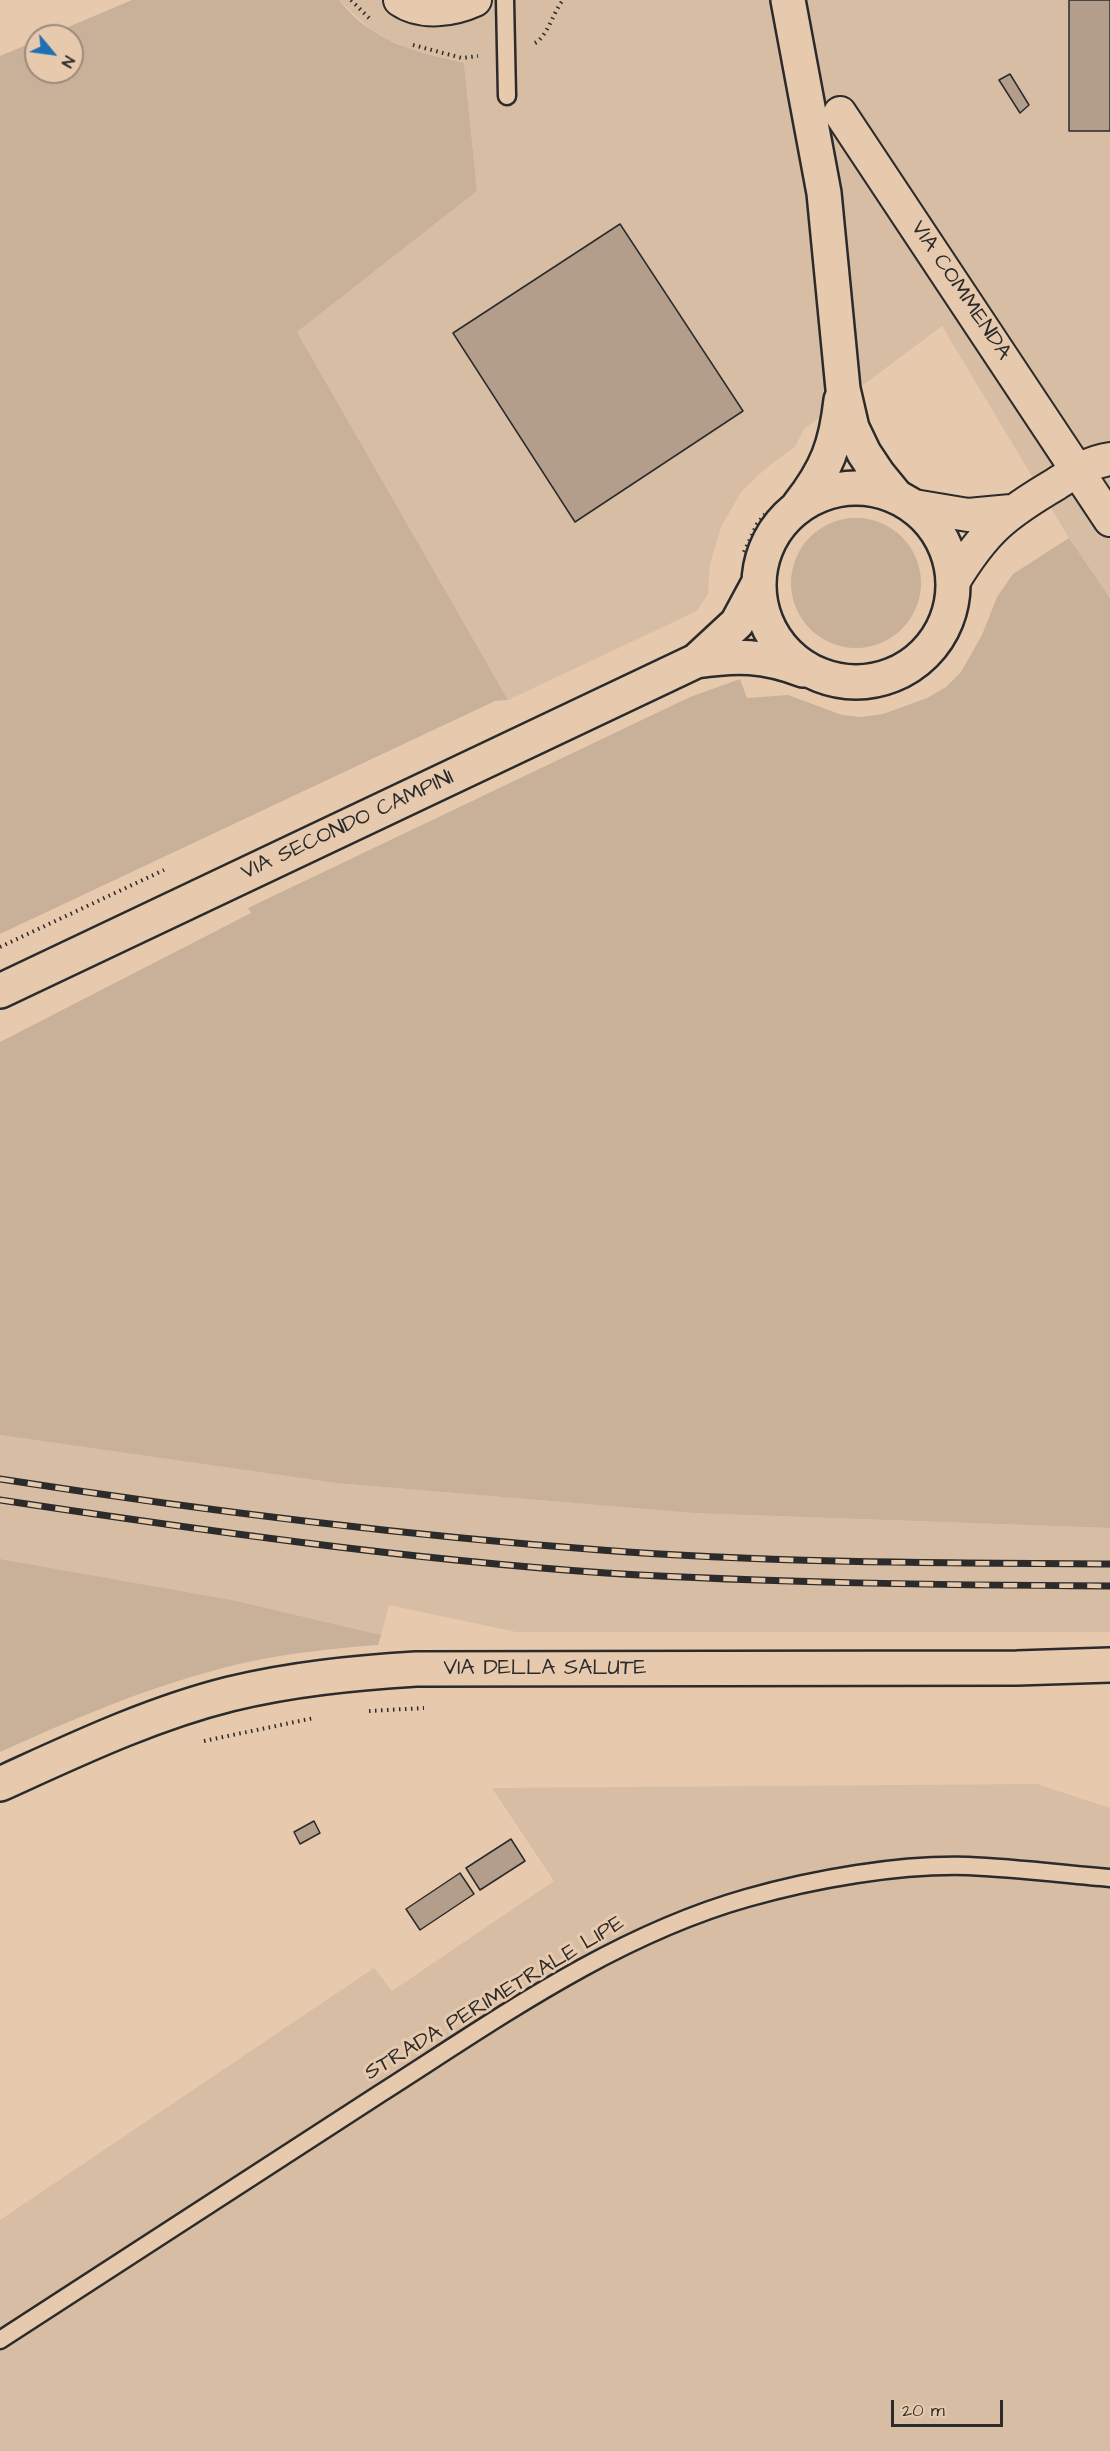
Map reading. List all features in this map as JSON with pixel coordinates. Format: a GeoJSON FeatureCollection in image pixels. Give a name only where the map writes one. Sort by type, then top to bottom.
{"type":"FeatureCollection","features":[{"type":"Feature","properties":{"kind":"street"},"geometry":{"type":"LineString","coordinates":[[400,0],[408,5],[440,11],[475,0]]}},
{"type":"Feature","properties":{"kind":"street"},"geometry":{"type":"LineString","coordinates":[[788,0],[824,193],[843,389],[852,428],[864,453],[905,501],[938,534],[950,558],[960,593]]}},
{"type":"Feature","properties":{"kind":"street","name":"VIA COMMENDA"},"geometry":{"type":"LineString","coordinates":[[840,113],[1079,470],[1110,520]]}},
{"type":"Feature","properties":{"kind":"street"},"geometry":{"type":"LineString","coordinates":[[843,389],[831,453],[816,483],[783,509],[777,528],[763,554],[758,584],[762,612],[773,638],[791,659],[819,683],[872,682],[900,673],[924,656],[942,633],[980,541],[1011,511],[1091,463],[1110,459]]}},
{"type":"Feature","properties":{"kind":"street"},"geometry":{"type":"LineString","coordinates":[[783,509],[821,494],[845,488],[872,488],[936,512],[968,515],[1011,511]]}},
{"type":"Feature","properties":{"kind":"street","name":"VIA SECONDO CAMPINI"},"geometry":{"type":"LineString","coordinates":[[0,991],[696,661],[737,622],[758,584]]}},
{"type":"Feature","properties":{"kind":"street","name":"VIA SECONDO CAMPINI"},"geometry":{"type":"LineString","coordinates":[[696,661],[752,656],[778,661],[819,683]]}},
{"type":"Feature","properties":{"kind":"street","name":"VIA DELLA SALUTE"},"geometry":{"type":"LineString","coordinates":[[0,1784],[147,1720],[199,1703],[278,1684],[341,1674],[416,1669],[1017,1668],[1110,1665]]}},
{"type":"Feature","properties":{"kind":"lane"},"geometry":{"type":"LineString","coordinates":[[505,0],[507,96]]}},
{"type":"Feature","properties":{"kind":"lane","name":"STRADA PERIMETRALE LIPE"},"geometry":{"type":"LineString","coordinates":[[0,2340],[477,2031],[590,1964],[684,1918],[782,1890],[827,1880],[898,1870],[966,1866],[1110,1878]]}},
{"type":"Feature","properties":{"kind":"path"},"geometry":{"type":"LineString","coordinates":[[743,554],[757,524],[783,509]]}},
{"type":"Feature","properties":{"kind":"path"},"geometry":{"type":"LineString","coordinates":[[819,683],[846,697],[877,695],[908,684],[932,666],[953,640],[960,593]]}},
{"type":"Feature","properties":{"kind":"path"},"geometry":{"type":"LineString","coordinates":[[362,1712],[431,1707]]}},
{"type":"Feature","properties":{"kind":"path"},"geometry":{"type":"LineString","coordinates":[[197,1743],[316,1717]]}},
{"type":"Feature","properties":{"kind":"shaded area"},"geometry":{"type":"Polygon","coordinates":[[[132,0],[339,0],[352,15],[380,36],[411,49],[464,63],[477,191],[297,332],[508,700],[495,701],[0,934],[0,56],[24,46],[24,84],[84,84],[84,24],[75,24],[132,0]]]}},
{"type":"Feature","properties":{"kind":"shaded area"},"geometry":{"type":"Polygon","coordinates":[[[339,0],[1110,0],[1110,598],[1069,538],[942,326],[804,429],[795,447],[765,469],[741,492],[721,527],[710,564],[708,594],[697,611],[508,700],[297,332],[477,191],[464,63],[410,49],[375,34],[339,0]]]}},
{"type":"Feature","properties":{"kind":"shaded area"},"geometry":{"type":"Polygon","coordinates":[[[856,518],[881,523],[902,537],[916,558],[921,583],[916,608],[902,629],[881,643],[856,648],[831,643],[810,629],[796,608],[791,583],[796,558],[810,537],[831,523],[856,518]]]}},
{"type":"Feature","properties":{"kind":"shaded area"},"geometry":{"type":"Polygon","coordinates":[[[1069,538],[1110,598],[1110,1528],[693,1513],[336,1483],[0,1435],[0,1042],[251,913],[248,908],[690,697],[740,679],[747,698],[788,695],[842,715],[861,717],[883,714],[927,698],[946,687],[961,672],[982,635],[997,597],[1013,574],[1069,538]]]}},
{"type":"Feature","properties":{"kind":"shaded area"},"geometry":{"type":"Polygon","coordinates":[[[0,1435],[336,1483],[693,1513],[1110,1528],[1110,1632],[516,1632],[389,1605],[381,1635],[232,1600],[0,1559],[0,1435]]]}},
{"type":"Feature","properties":{"kind":"shaded area"},"geometry":{"type":"Polygon","coordinates":[[[0,1559],[232,1600],[381,1635],[378,1645],[278,1656],[191,1677],[108,1706],[0,1752],[0,1559]]]}},
{"type":"Feature","properties":{"kind":"shaded area"},"geometry":{"type":"Polygon","coordinates":[[[1037,1784],[1110,1808],[1110,2451],[0,2451],[0,2220],[374,1968],[392,1991],[554,1881],[492,1788],[1037,1784]]]}},
{"type":"Feature","properties":{"kind":"building"},"geometry":{"type":"Polygon","coordinates":[[[1069,0],[1110,0],[1110,131],[1069,131],[1069,0]]]}},
{"type":"Feature","properties":{"kind":"building"},"geometry":{"type":"Polygon","coordinates":[[[1010,74],[1029,105],[1020,113],[999,80],[1010,74]]]}},
{"type":"Feature","properties":{"kind":"building"},"geometry":{"type":"Polygon","coordinates":[[[620,224],[743,411],[575,522],[453,333],[620,224]]]}},
{"type":"Feature","properties":{"kind":"building"},"geometry":{"type":"Polygon","coordinates":[[[314,1821],[320,1833],[300,1844],[294,1832],[314,1821]]]}},
{"type":"Feature","properties":{"kind":"building"},"geometry":{"type":"Polygon","coordinates":[[[511,1839],[525,1861],[480,1890],[466,1868],[511,1839]]]}},
{"type":"Feature","properties":{"kind":"building"},"geometry":{"type":"Polygon","coordinates":[[[460,1873],[474,1894],[420,1930],[406,1909],[460,1873]]]}},
{"type":"Feature","properties":{"kind":"railway"},"geometry":{"type":"LineString","coordinates":[[0,1479],[299,1520],[450,1537],[601,1550],[791,1560],[1110,1564]]}},
{"type":"Feature","properties":{"kind":"railway"},"geometry":{"type":"LineString","coordinates":[[0,1500],[226,1533],[378,1552],[606,1573],[858,1583],[1110,1586]]}}]}
